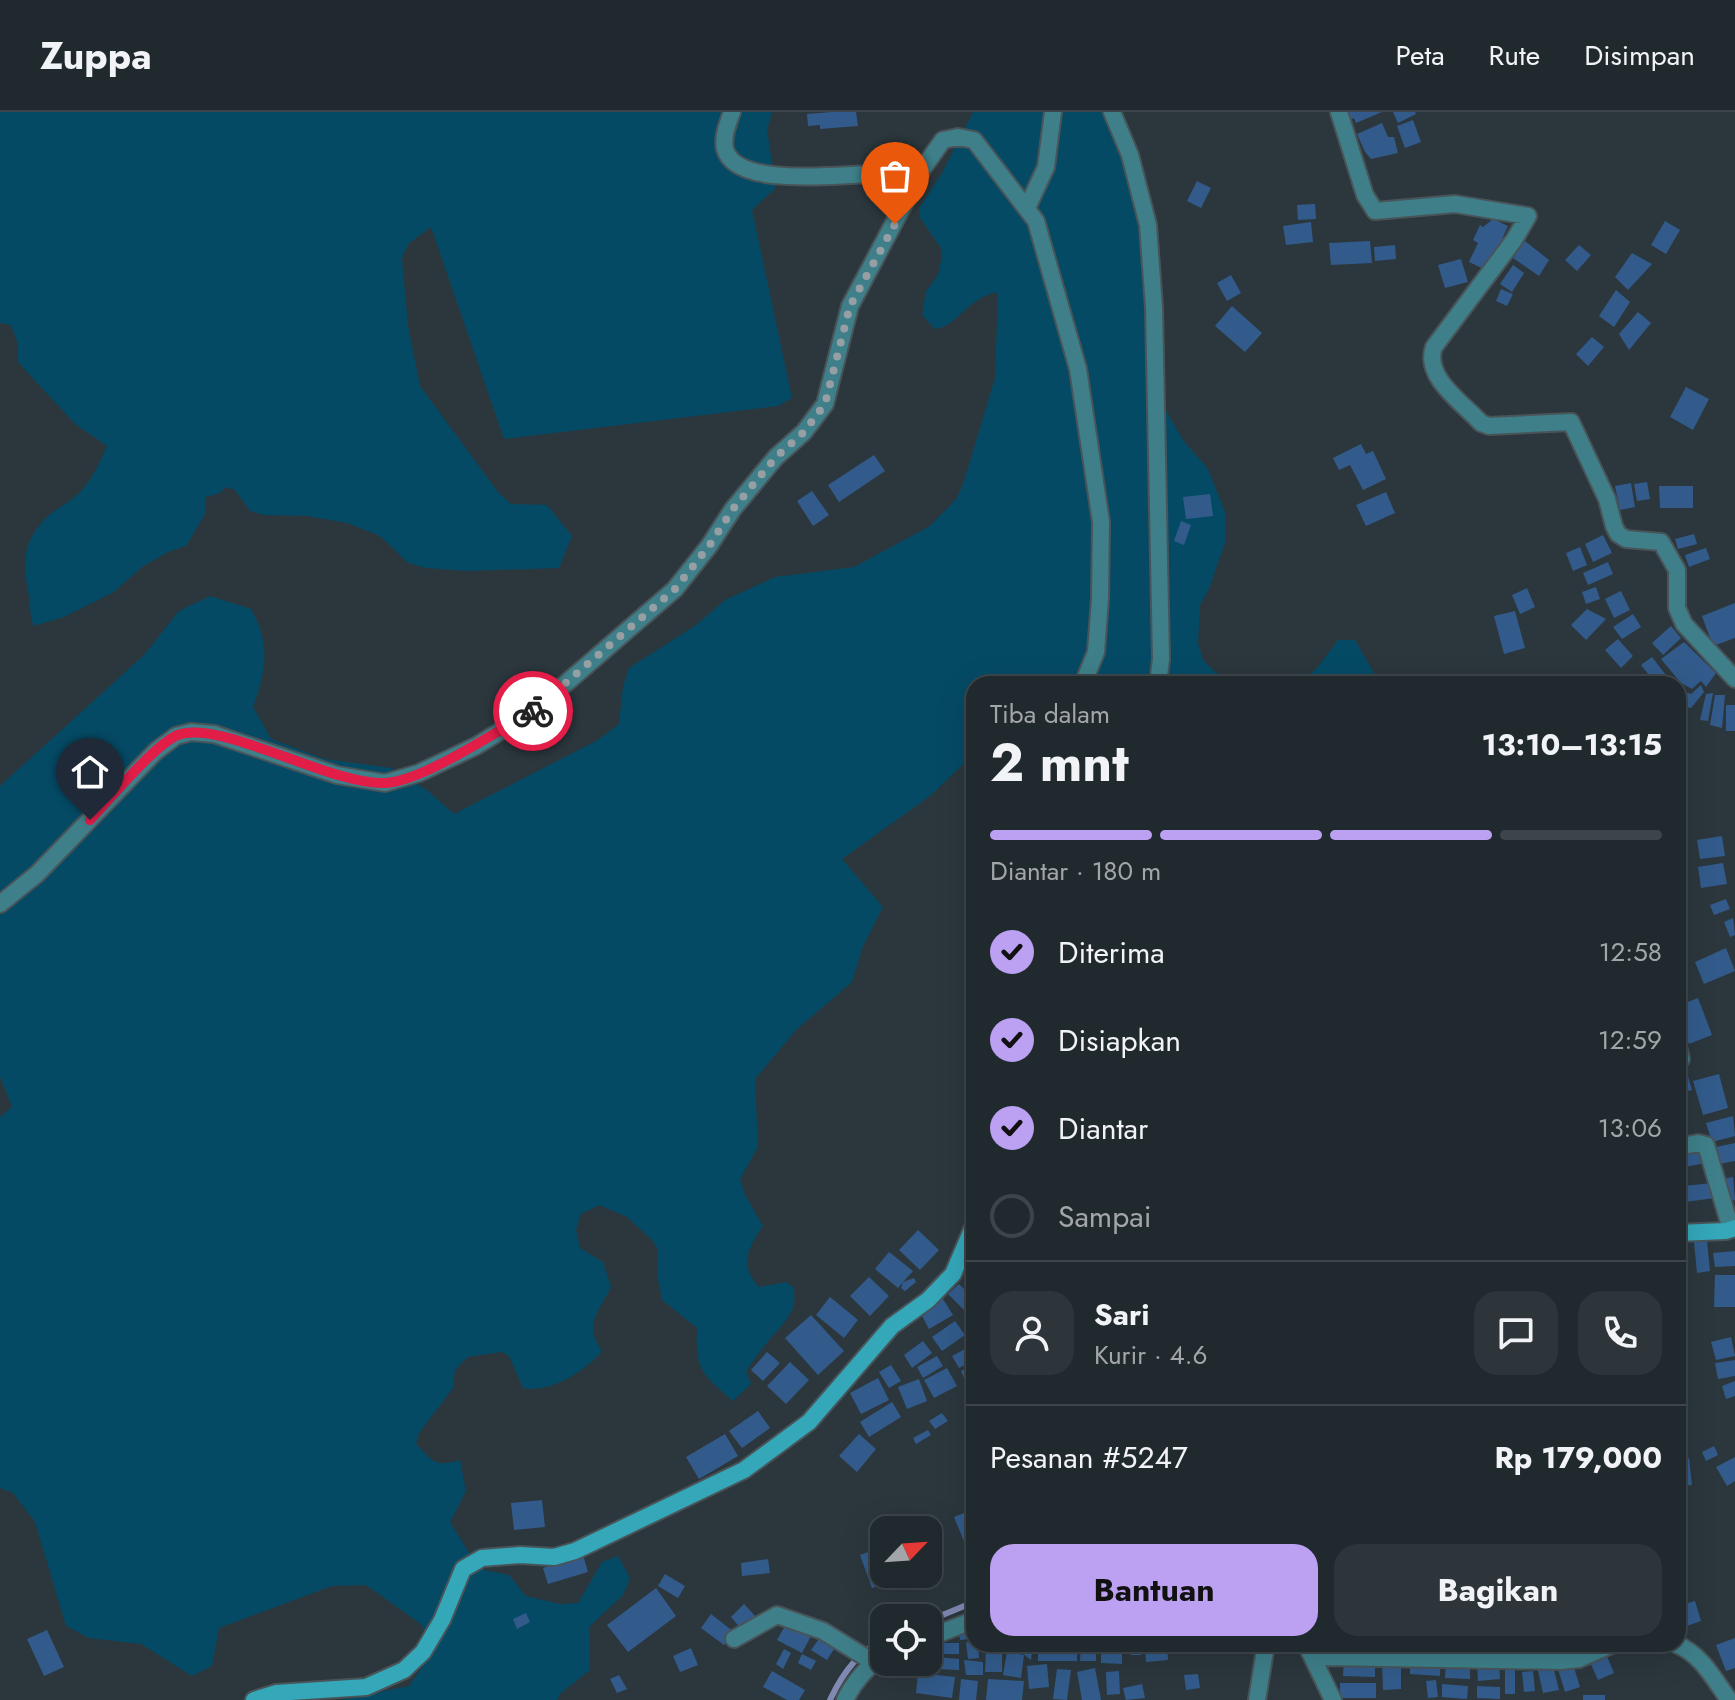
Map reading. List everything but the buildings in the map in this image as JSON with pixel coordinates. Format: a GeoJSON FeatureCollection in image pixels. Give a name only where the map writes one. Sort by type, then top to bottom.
{"type":"FeatureCollection","features":[{"type":"Feature","properties":{"kind":"street"},"geometry":{"type":"LineString","coordinates":[[732,112],[724,146],[729,159],[744,167],[785,176],[881,174],[905,182],[913,189]]}},
{"type":"Feature","properties":{"kind":"street"},"geometry":{"type":"LineString","coordinates":[[1027,208],[1046,167],[1053,112]]}},
{"type":"Feature","properties":{"kind":"street"},"geometry":{"type":"LineString","coordinates":[[1112,112],[1130,155],[1148,225],[1155,356],[1159,676]]}},
{"type":"Feature","properties":{"kind":"street"},"geometry":{"type":"LineString","coordinates":[[1339,112],[1365,195],[1375,211],[1455,204],[1528,216],[1514,240],[1434,347],[1431,355],[1433,369],[1481,423],[1489,426],[1571,422],[1607,499],[1618,534],[1626,539],[1661,542],[1677,570],[1677,608],[1684,624],[1735,679]]}},
{"type":"Feature","properties":{"kind":"street"},"geometry":{"type":"LineString","coordinates":[[0,904],[37,874],[156,751],[176,736],[191,732],[214,734],[337,775],[385,783],[419,773],[535,710],[675,589],[733,509],[776,457],[804,432],[825,404],[850,306],[923,168],[943,140],[958,137],[974,140],[1036,221],[1078,369],[1101,522],[1096,652],[1086,676]]}},
{"type":"Feature","properties":{"kind":"street"},"geometry":{"type":"LineString","coordinates":[[1686,1145],[1706,1145],[1733,1228],[1686,1232]]}},
{"type":"Feature","properties":{"kind":"street"},"geometry":{"type":"LineString","coordinates":[[254,1700],[276,1693],[366,1687],[404,1670],[423,1652],[442,1620],[463,1569],[482,1558],[554,1557],[575,1551],[744,1470],[809,1422],[892,1326],[928,1300],[953,1274],[966,1244]]}},
{"type":"Feature","properties":{"kind":"street"},"geometry":{"type":"LineString","coordinates":[[734,1639],[772,1615],[777,1615],[823,1631],[870,1656]]}},
{"type":"Feature","properties":{"kind":"street"},"geometry":{"type":"LineString","coordinates":[[942,1633],[966,1623]]}},
{"type":"Feature","properties":{"kind":"street"},"geometry":{"type":"LineString","coordinates":[[1686,1649],[1701,1661],[1729,1700]]}},
{"type":"Feature","properties":{"kind":"street"},"geometry":{"type":"LineString","coordinates":[[1257,1700],[1265,1652]]}},
{"type":"Feature","properties":{"kind":"street"},"geometry":{"type":"LineString","coordinates":[[1313,1652],[1319,1659],[1333,1700]]}},
{"type":"Feature","properties":{"kind":"street"},"geometry":{"type":"LineString","coordinates":[[1319,1659],[1561,1661],[1579,1659],[1595,1652]]}},
{"type":"Feature","properties":{"kind":"street"},"geometry":{"type":"LineString","coordinates":[[845,1700],[870,1658]]}},
{"type":"Feature","properties":{"kind":"shaded area"},"geometry":{"type":"Polygon","coordinates":[[[0,112],[772,112],[767,130],[776,188],[752,210],[792,398],[778,406],[504,439],[431,227],[408,244],[402,259],[408,326],[420,386],[498,492],[511,504],[547,505],[572,536],[559,568],[466,571],[426,568],[408,563],[380,536],[347,523],[250,511],[235,490],[226,487],[220,493],[206,497],[205,514],[186,546],[142,567],[114,592],[64,617],[34,626],[25,573],[26,553],[33,534],[48,516],[83,489],[107,446],[75,424],[18,362],[18,344],[11,325],[0,323],[0,112]]]}},
{"type":"Feature","properties":{"kind":"shaded area"},"geometry":{"type":"Polygon","coordinates":[[[973,112],[1117,112],[1140,163],[1161,402],[1183,440],[1208,469],[1225,512],[1226,540],[1209,589],[1200,605],[1198,643],[1203,660],[1224,676],[966,676],[966,762],[930,796],[842,859],[883,907],[863,946],[852,982],[796,1030],[755,1079],[758,1147],[740,1179],[745,1195],[763,1226],[750,1249],[749,1272],[759,1287],[786,1282],[793,1287],[794,1304],[746,1372],[751,1384],[733,1401],[707,1377],[699,1363],[697,1328],[662,1300],[657,1274],[657,1248],[653,1241],[627,1217],[599,1205],[581,1214],[576,1230],[580,1248],[603,1262],[611,1287],[593,1326],[596,1342],[602,1351],[587,1366],[544,1388],[523,1388],[509,1356],[501,1352],[468,1357],[455,1370],[453,1388],[419,1433],[416,1444],[431,1459],[440,1463],[460,1460],[466,1491],[450,1522],[479,1569],[509,1575],[526,1596],[560,1604],[578,1603],[602,1562],[618,1556],[630,1578],[623,1595],[590,1626],[590,1670],[561,1693],[557,1700],[341,1700],[409,1686],[432,1653],[422,1625],[366,1585],[332,1586],[219,1628],[212,1666],[192,1676],[141,1644],[89,1638],[66,1626],[35,1522],[13,1493],[0,1488],[0,1117],[12,1107],[0,1077],[0,786],[144,655],[179,611],[210,596],[251,609],[257,622],[262,634],[264,658],[253,707],[271,739],[325,759],[391,768],[428,791],[454,814],[598,740],[619,724],[623,686],[629,668],[696,625],[725,600],[775,577],[854,567],[930,526],[957,498],[995,378],[998,292],[979,299],[943,327],[935,329],[922,315],[926,291],[938,275],[942,256],[941,248],[920,218],[919,208],[942,173],[973,112]]]}},
{"type":"Feature","properties":{"kind":"shaded area"},"geometry":{"type":"Polygon","coordinates":[[[1338,640],[1355,640],[1377,676],[1307,676],[1338,640]]]}},
{"type":"Feature","properties":{"kind":"waterway"},"geometry":{"type":"LineString","coordinates":[[942,1615],[966,1605]]}},
{"type":"Feature","properties":{"kind":"waterway"},"geometry":{"type":"LineString","coordinates":[[830,1700],[852,1664],[870,1648]]}},
{"type":"Feature","properties":{"kind":"way so far"},"geometry":{"type":"LineString","coordinates":[[533,711],[675,589],[733,509],[776,457],[804,432],[825,404],[850,306],[895,224]]}},
{"type":"Feature","properties":{"kind":"route"},"geometry":{"type":"LineString","coordinates":[[90,820],[156,751],[176,736],[191,732],[214,734],[337,775],[385,783],[419,773],[476,746],[533,711]]}}]}
